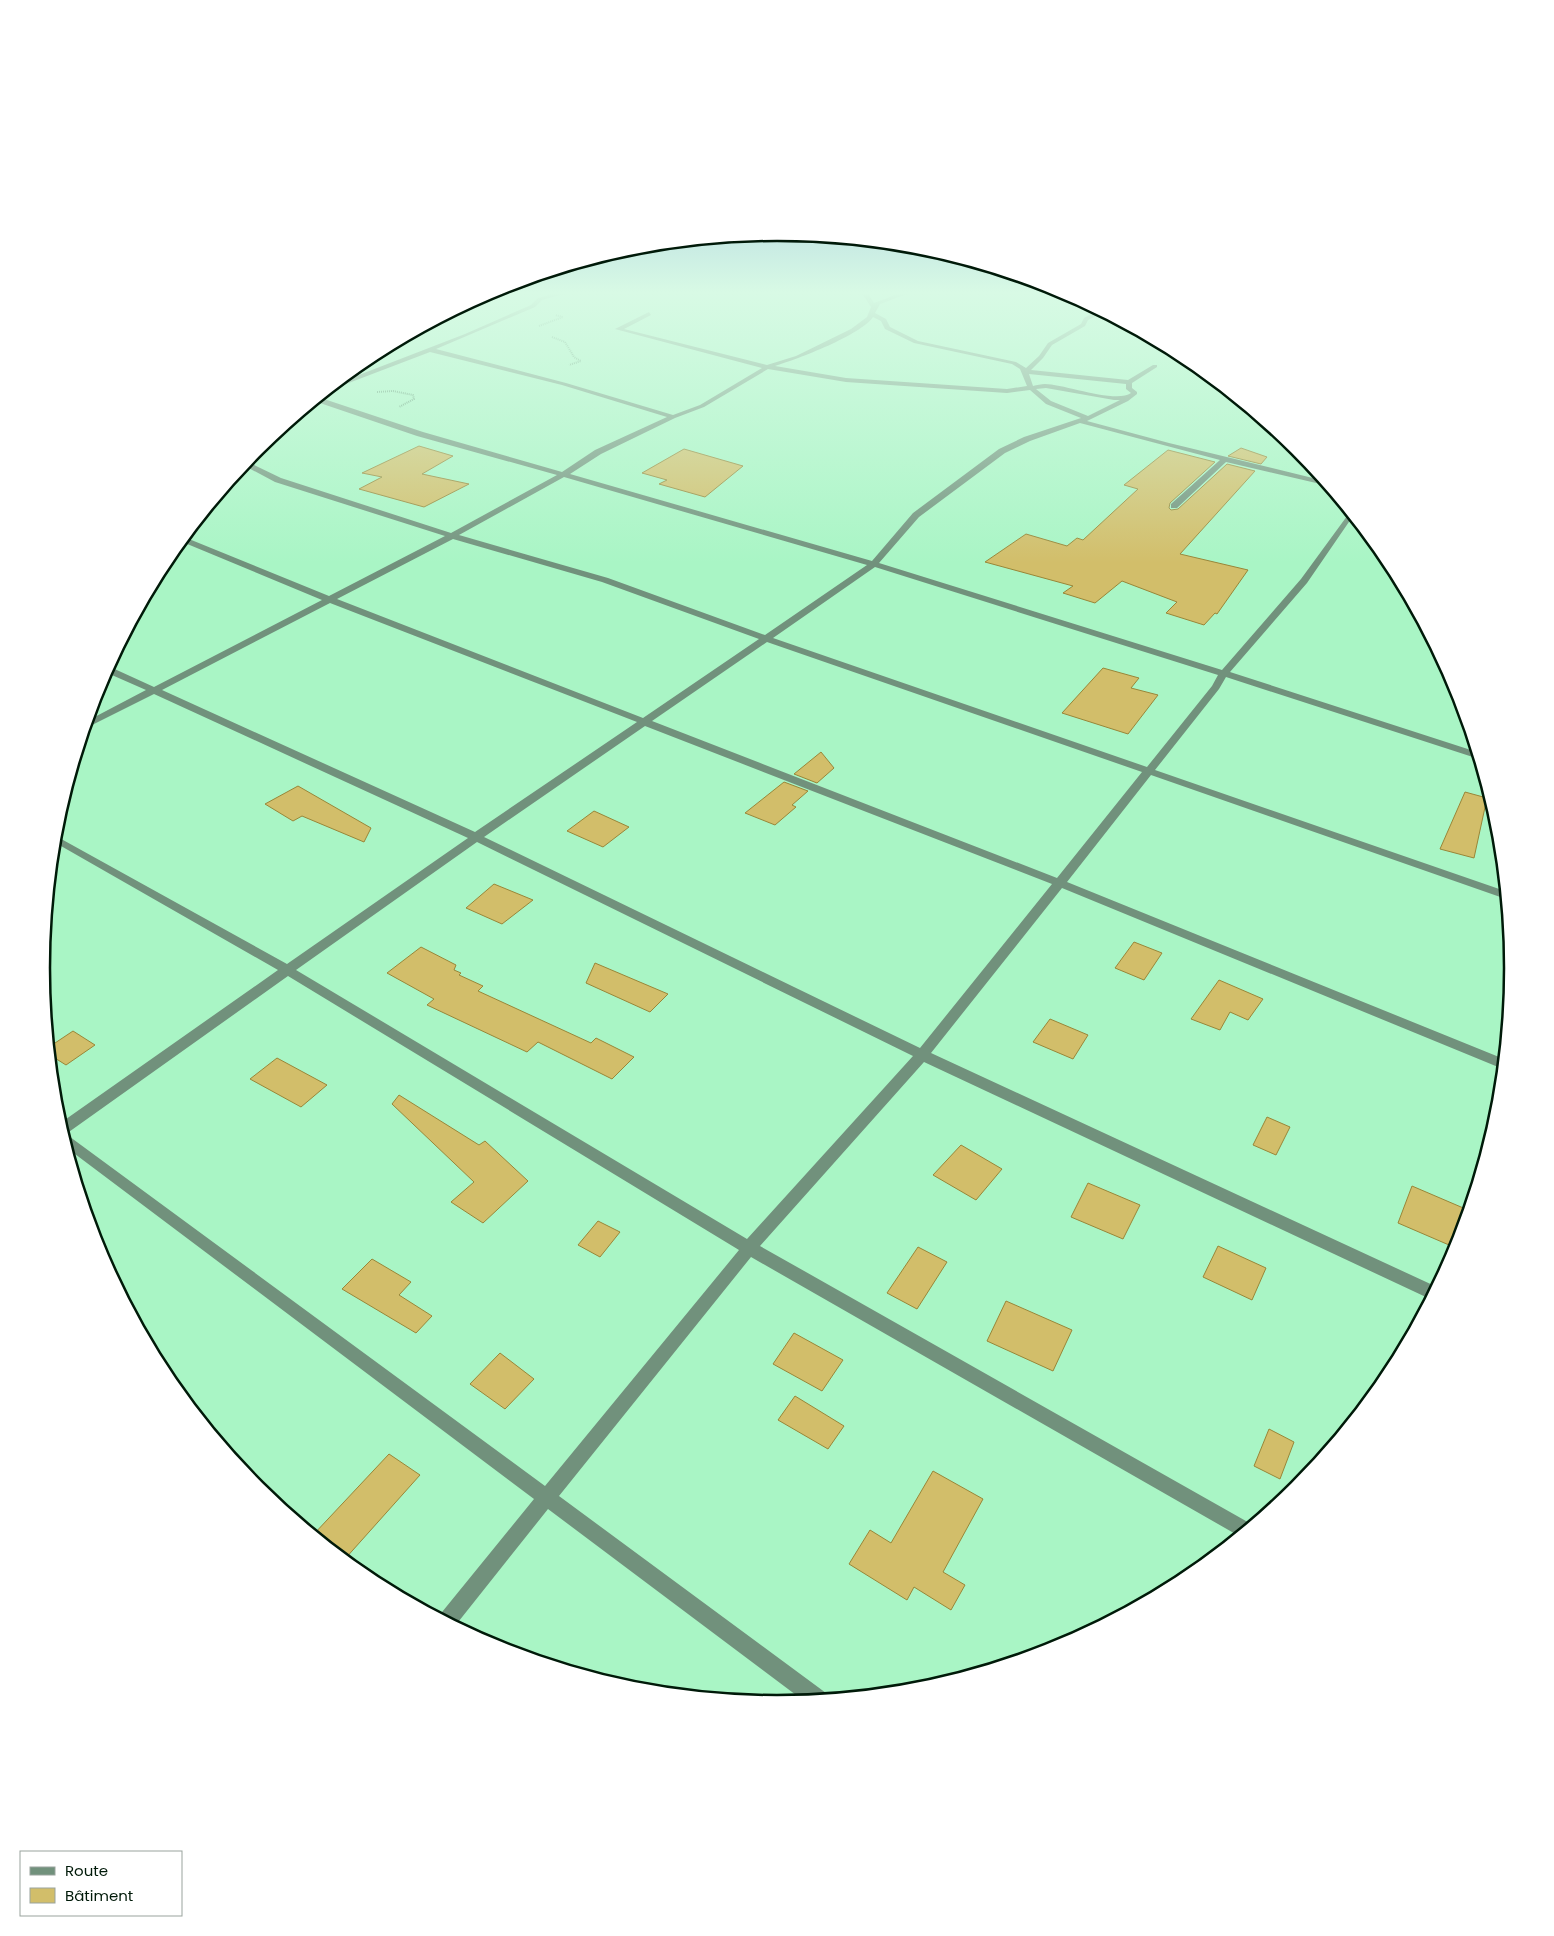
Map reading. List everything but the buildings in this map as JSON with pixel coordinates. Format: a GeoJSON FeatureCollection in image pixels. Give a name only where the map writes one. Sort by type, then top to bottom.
{"type":"FeatureCollection","features":[{"type":"Feature","properties":{"kind":"street"},"geometry":{"type":"LineString","coordinates":[[556,382],[673,417]]}},
{"type":"Feature","properties":{"kind":"street"},"geometry":{"type":"LineString","coordinates":[[94,721],[452,536],[564,474],[598,452],[673,417],[702,406],[741,382]]}},
{"type":"Feature","properties":{"kind":"street"},"geometry":{"type":"LineString","coordinates":[[874,382],[942,388],[982,387],[1011,391],[1046,386],[1122,399]]}},
{"type":"Feature","properties":{"kind":"street"},"geometry":{"type":"LineString","coordinates":[[1027,382],[1030,388],[1057,406],[1084,419],[1225,459],[1317,482]]}},
{"type":"Feature","properties":{"kind":"street"},"geometry":{"type":"LineString","coordinates":[[68,1125],[476,837],[874,564],[916,515],[984,463],[1002,451],[1027,439],[1084,419],[1135,393],[1129,389],[1129,382]]}},
{"type":"Feature","properties":{"kind":"street"},"geometry":{"type":"LineString","coordinates":[[322,401],[420,434],[874,564],[1224,673],[1471,754]]}},
{"type":"Feature","properties":{"kind":"street"},"geometry":{"type":"LineString","coordinates":[[1174,506],[1225,459]]}},
{"type":"Feature","properties":{"kind":"street"},"geometry":{"type":"LineString","coordinates":[[251,467],[278,480],[452,536],[605,580],[765,638],[1500,893]]}},
{"type":"Feature","properties":{"kind":"street"},"geometry":{"type":"LineString","coordinates":[[450,1617],[749,1248],[922,1055],[1149,772],[1216,687],[1224,673],[1304,581],[1348,518]]}},
{"type":"Feature","properties":{"kind":"street"},"geometry":{"type":"LineString","coordinates":[[188,542],[328,599],[1060,883],[1498,1062]]}},
{"type":"Feature","properties":{"kind":"street"},"geometry":{"type":"LineString","coordinates":[[113,672],[476,837],[922,1055],[1429,1291]]}},
{"type":"Feature","properties":{"kind":"street"},"geometry":{"type":"LineString","coordinates":[[61,842],[287,970],[749,1248],[1241,1527]]}},
{"type":"Feature","properties":{"kind":"street"},"geometry":{"type":"LineString","coordinates":[[72,1145],[810,1694]]}},
{"type":"Feature","properties":{"kind":"path"},"geometry":{"type":"LineString","coordinates":[[345,408],[358,399],[374,392],[385,390],[413,395],[414,398],[411,402]]}}]}
